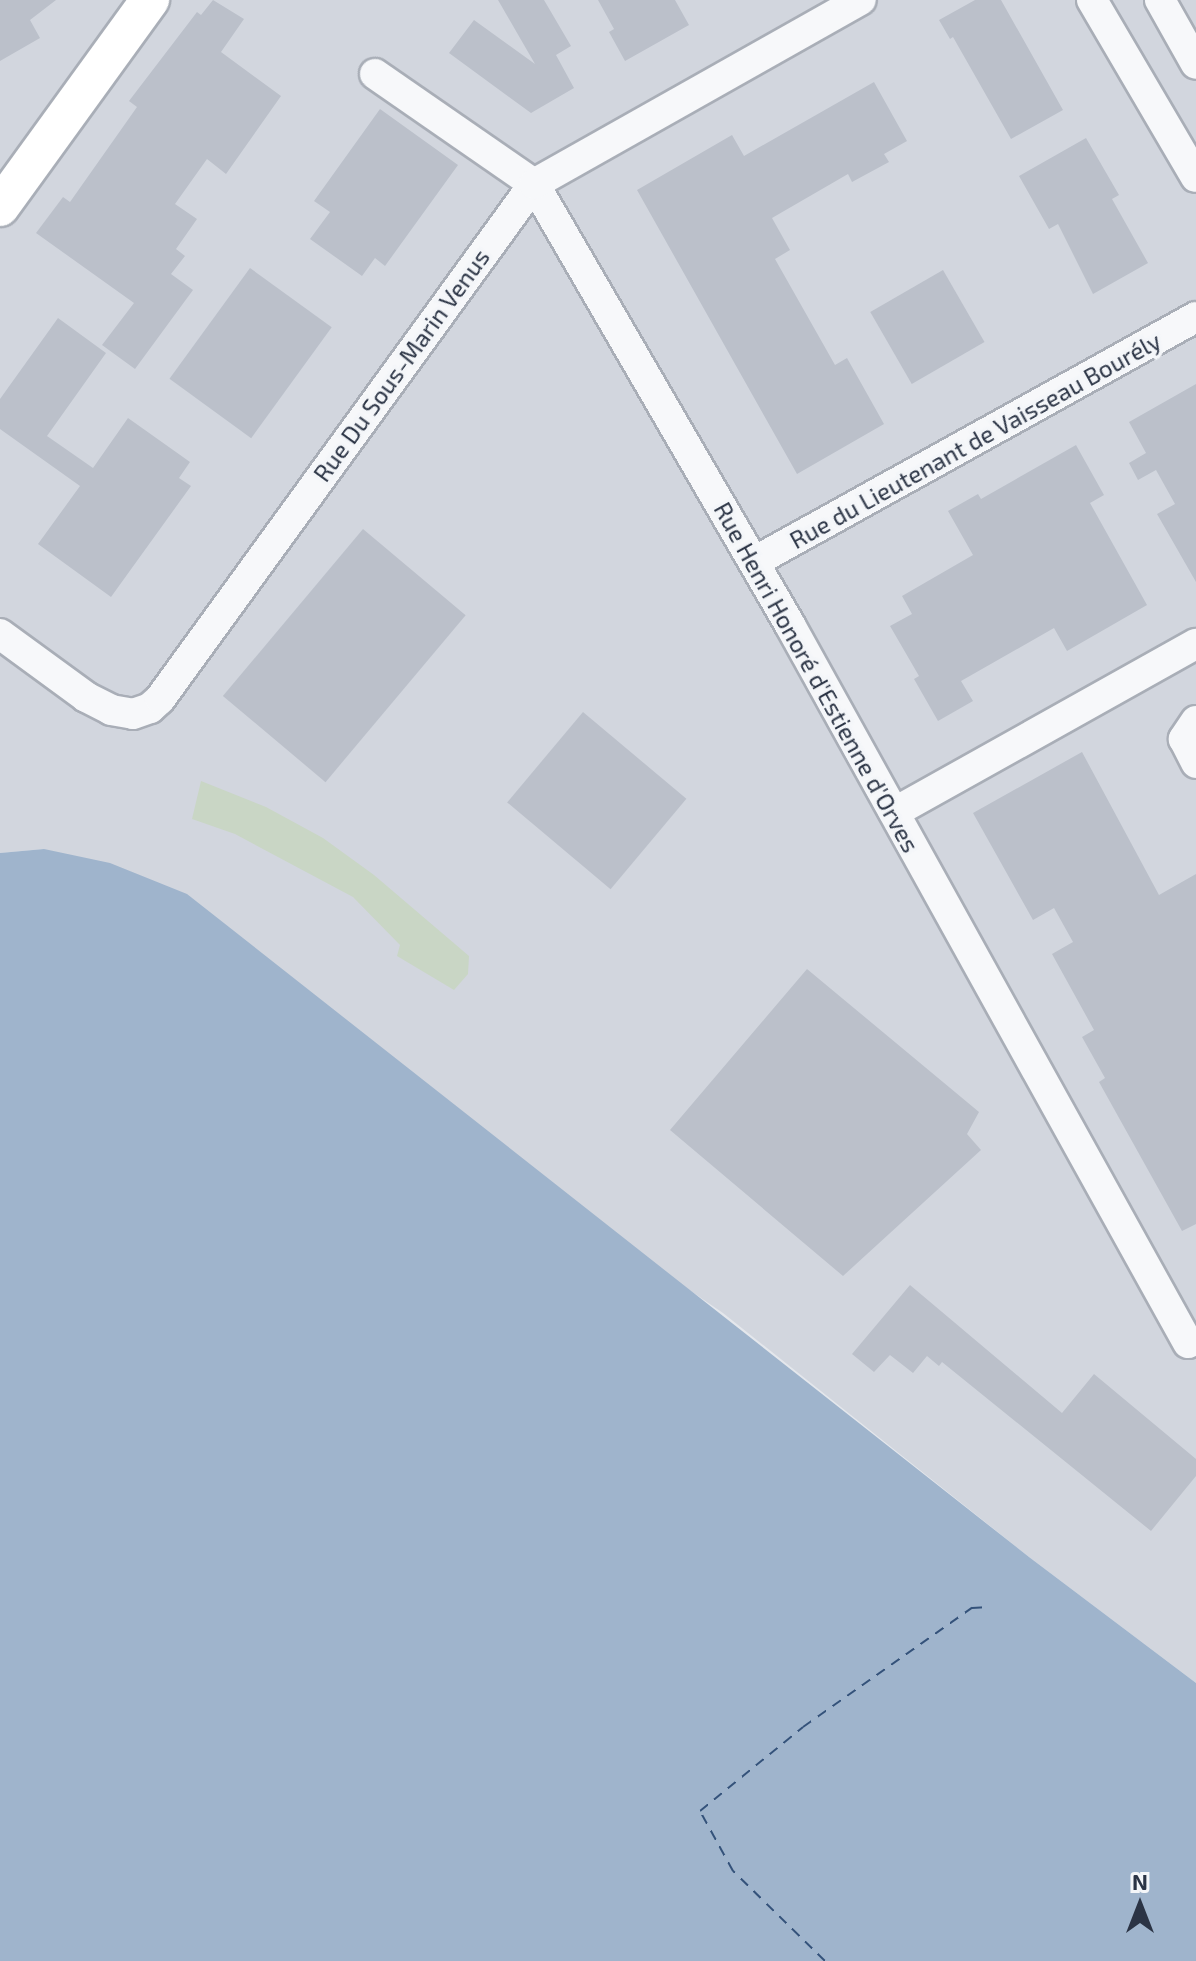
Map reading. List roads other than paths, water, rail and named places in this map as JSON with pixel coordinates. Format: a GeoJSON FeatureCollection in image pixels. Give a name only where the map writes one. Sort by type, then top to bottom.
{"type":"FeatureCollection","features":[{"type":"Feature","properties":{"kind":"main road"},"geometry":{"type":"LineString","coordinates":[[0,207],[150,0]]}},
{"type":"Feature","properties":{"kind":"street","name":"Rue Du Sous-Marin Venus"},"geometry":{"type":"LineString","coordinates":[[0,634],[86,697],[111,710],[133,714],[150,708],[160,699],[534,184],[861,0]]}},
{"type":"Feature","properties":{"kind":"street"},"geometry":{"type":"LineString","coordinates":[[1092,0],[1196,177]]}},
{"type":"Feature","properties":{"kind":"street"},"geometry":{"type":"LineString","coordinates":[[1160,0],[1196,64]]}},
{"type":"Feature","properties":{"kind":"street","name":"Rue Henri Honoré d'Estienne d'Orves"},"geometry":{"type":"LineString","coordinates":[[375,74],[534,184],[754,562],[1188,1343]]}},
{"type":"Feature","properties":{"kind":"street","name":"Rue du Lieutenant de Vaisseau Bourély"},"geometry":{"type":"LineString","coordinates":[[754,562],[1196,317]]}},
{"type":"Feature","properties":{"kind":"street"},"geometry":{"type":"LineString","coordinates":[[895,812],[1196,644]]}},
{"type":"Feature","properties":{"kind":"street"},"geometry":{"type":"LineString","coordinates":[[1196,721],[1184,739],[1196,763]]}},
{"type":"Feature","properties":{"kind":"water"},"geometry":{"type":"Polygon","coordinates":[[[44,849],[110,863],[187,894],[1029,1557],[1196,1683],[1196,1961],[0,1961],[0,853],[44,849]]]}}]}
